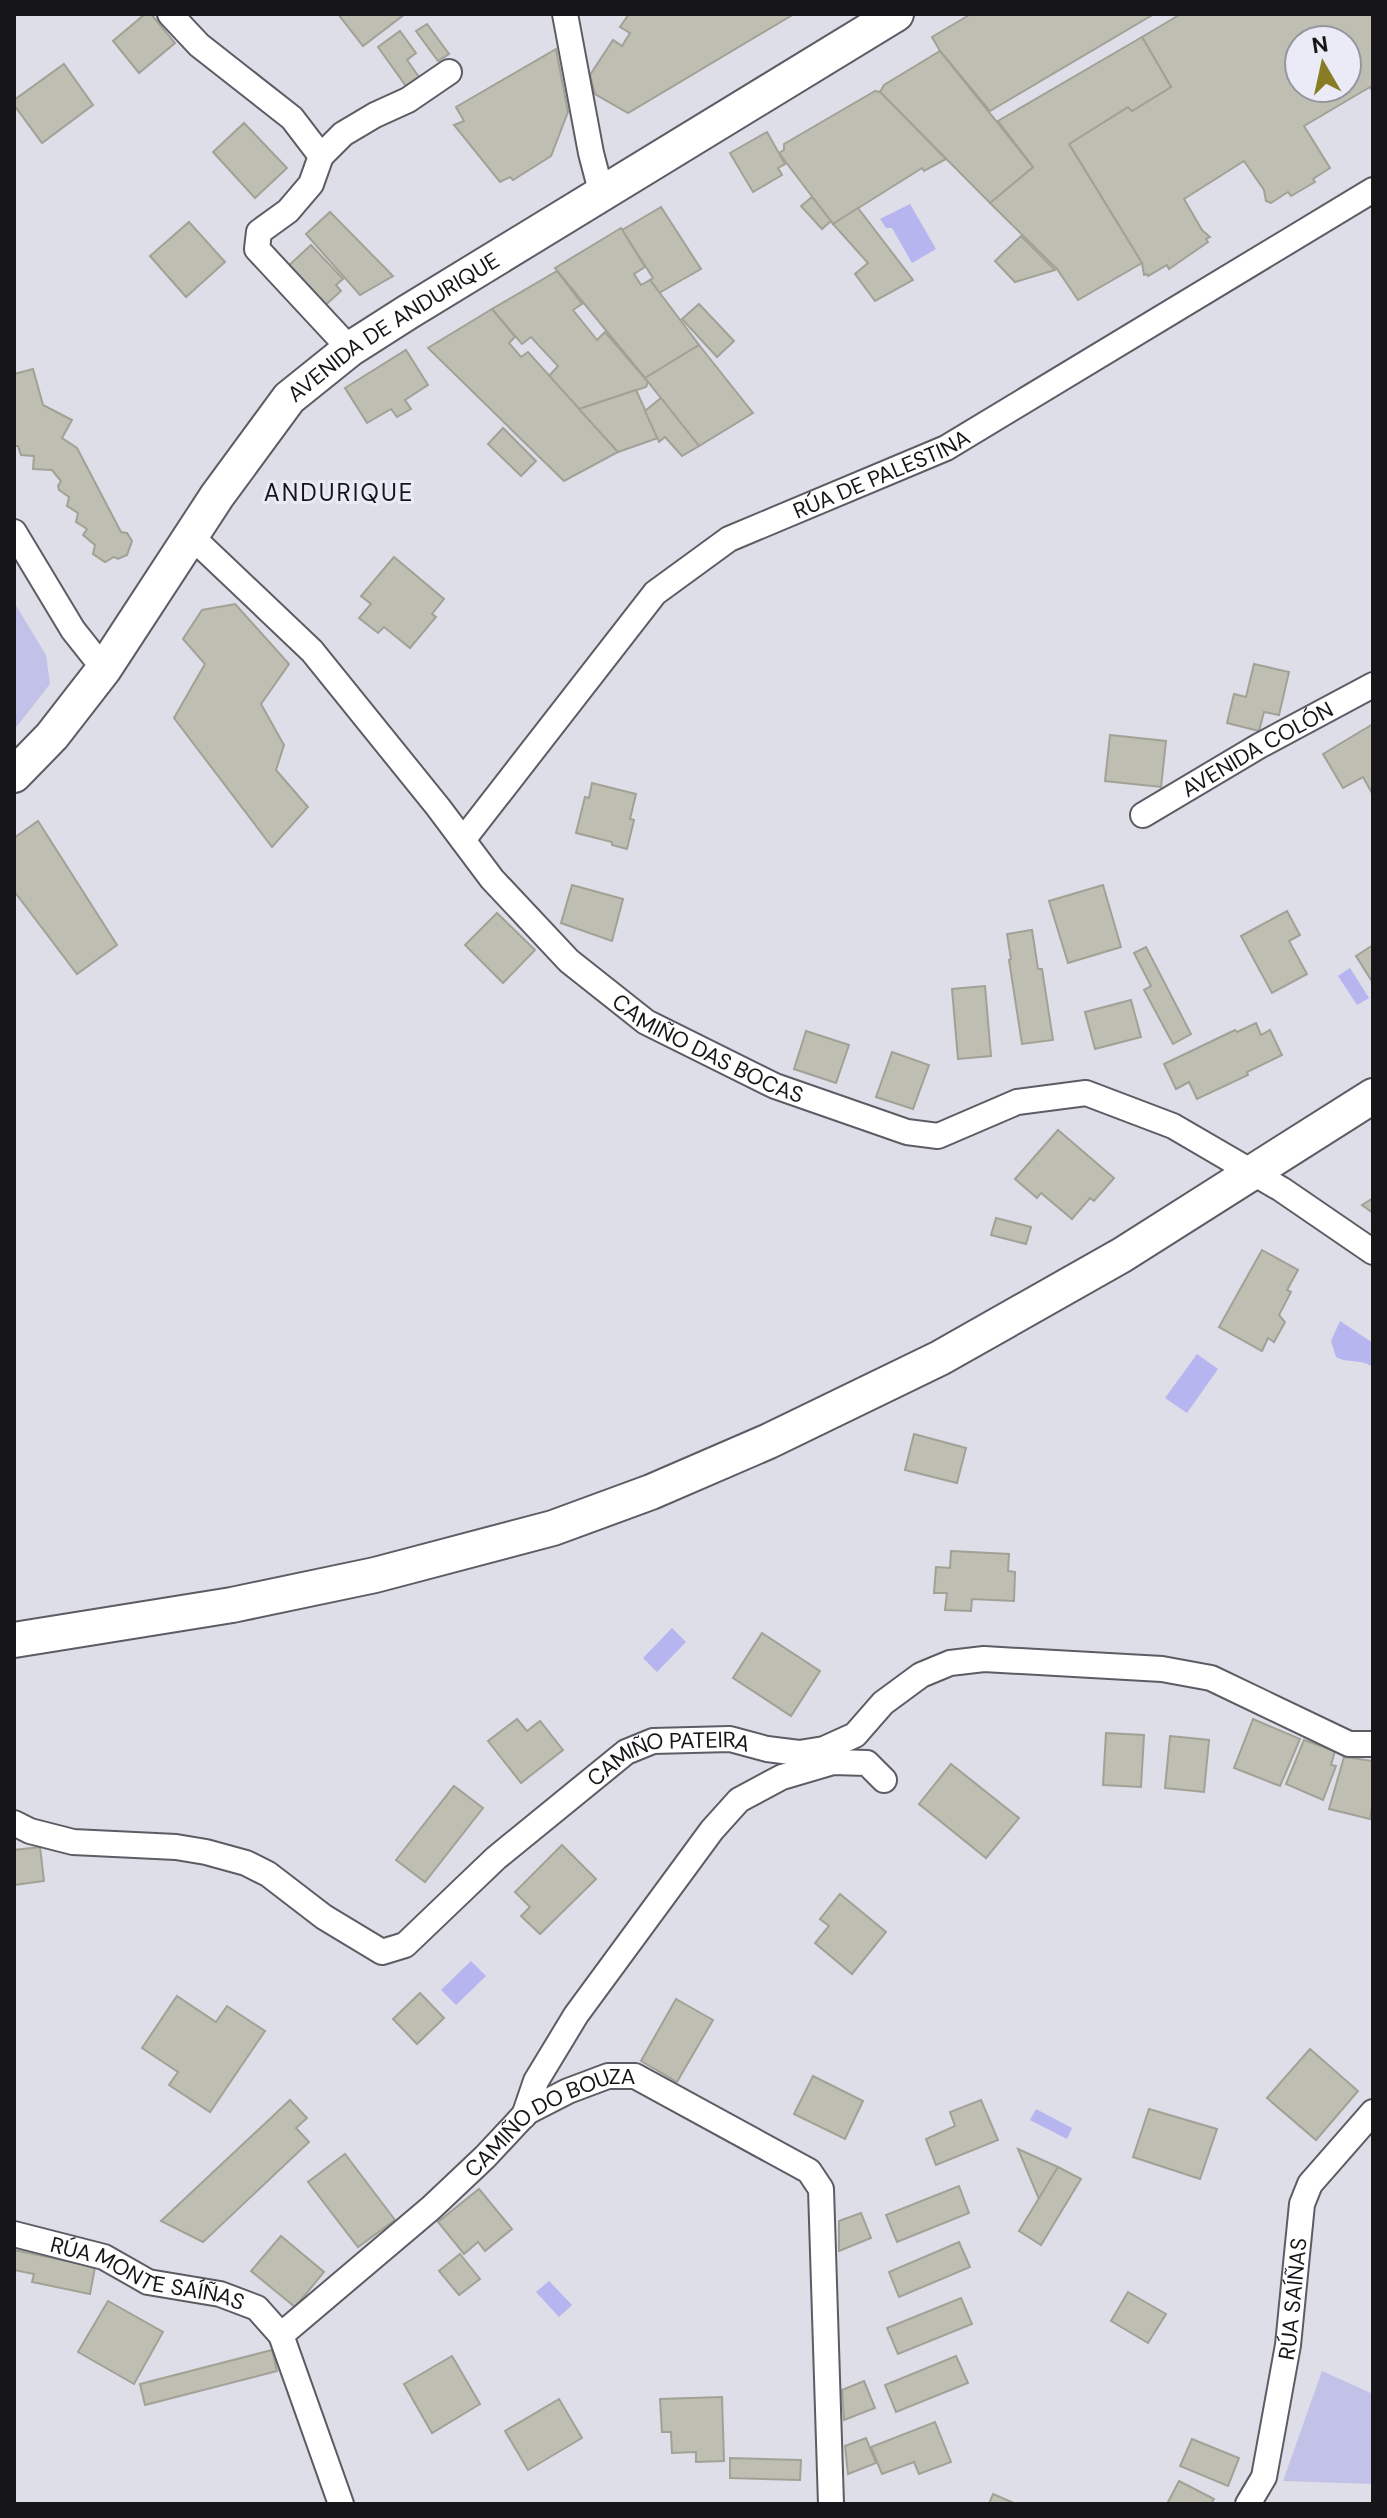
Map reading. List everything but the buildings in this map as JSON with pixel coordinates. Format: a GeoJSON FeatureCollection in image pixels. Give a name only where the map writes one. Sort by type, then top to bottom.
{"type":"FeatureCollection","features":[{"type":"Feature","properties":{"kind":"main road","name":"AVENIDA DE ANDURIQUE"},"geometry":{"type":"LineString","coordinates":[[14,775],[52,736],[104,669],[217,496],[289,398],[350,349],[896,14]]}},
{"type":"Feature","properties":{"kind":"main road"},"geometry":{"type":"LineString","coordinates":[[14,1640],[232,1605],[375,1575],[553,1528],[651,1492],[769,1441],[940,1358],[1122,1255],[1373,1096]]}},
{"type":"Feature","properties":{"kind":"street"},"geometry":{"type":"LineString","coordinates":[[170,14],[199,45],[292,118],[321,156]]}},
{"type":"Feature","properties":{"kind":"street"},"geometry":{"type":"LineString","coordinates":[[565,14],[602,195]]}},
{"type":"Feature","properties":{"kind":"street"},"geometry":{"type":"LineString","coordinates":[[350,349],[257,249],[259,232],[288,211],[311,184],[321,156],[343,134],[408,100],[449,72]]}},
{"type":"Feature","properties":{"kind":"street","name":"RÚA DE PALESTINA"},"geometry":{"type":"LineString","coordinates":[[463,840],[655,593],[729,539],[946,448],[1373,190]]}},
{"type":"Feature","properties":{"kind":"street"},"geometry":{"type":"LineString","coordinates":[[14,532],[73,630],[104,669]]}},
{"type":"Feature","properties":{"kind":"street","name":"CAMIÑO DAS BOCAS"},"geometry":{"type":"LineString","coordinates":[[192,537],[312,651],[492,879],[569,961],[646,1022],[775,1086],[907,1132],[938,1136],[1017,1102],[1086,1093],[1173,1126],[1251,1171],[1373,1252]]}},
{"type":"Feature","properties":{"kind":"street","name":"AVENIDA COLÓN"},"geometry":{"type":"LineString","coordinates":[[1143,815],[1259,746],[1373,685]]}},
{"type":"Feature","properties":{"kind":"street","name":"CAMIÑO PATEIRA"},"geometry":{"type":"LineString","coordinates":[[14,1823],[30,1831],[73,1842],[176,1847],[246,1863],[268,1874],[324,1917],[382,1952],[405,1945],[496,1858],[626,1752],[653,1741],[730,1739],[767,1749],[799,1753],[824,1749],[855,1735],[883,1703],[921,1675],[950,1663],[984,1659],[1162,1669],[1211,1678],[1349,1744],[1373,1744]]}},
{"type":"Feature","properties":{"kind":"street"},"geometry":{"type":"LineString","coordinates":[[524,2116],[536,2081],[576,2015],[712,1830],[739,1800],[782,1777],[833,1762],[867,1763],[884,1780]]}},
{"type":"Feature","properties":{"kind":"street","name":"CAMIÑO DO BOUZA"},"geometry":{"type":"LineString","coordinates":[[281,2335],[431,2208],[524,2116],[568,2091],[608,2076],[635,2076],[809,2171],[821,2189],[831,2504]]}},
{"type":"Feature","properties":{"kind":"street","name":"RÚA SAÍÑAS"},"geometry":{"type":"LineString","coordinates":[[1248,2504],[1264,2477],[1288,2345],[1302,2204],[1310,2184],[1373,2112]]}},
{"type":"Feature","properties":{"kind":"street","name":"RÚA MONTE SAÍÑAS"},"geometry":{"type":"LineString","coordinates":[[14,2234],[104,2257],[148,2282],[220,2294],[257,2308],[281,2335],[341,2504]]}},
{"type":"Feature","properties":{"kind":"shaded area"},"geometry":{"type":"Polygon","coordinates":[[[910,204],[936,249],[912,263],[892,228],[886,228],[880,219],[910,204]]]}},
{"type":"Feature","properties":{"kind":"shaded area"},"geometry":{"type":"Polygon","coordinates":[[[14,602],[46,655],[50,684],[14,730],[14,602]]]}},
{"type":"Feature","properties":{"kind":"shaded area"},"geometry":{"type":"Polygon","coordinates":[[[1350,968],[1369,998],[1357,1005],[1338,976],[1350,968]]]}},
{"type":"Feature","properties":{"kind":"shaded area"},"geometry":{"type":"Polygon","coordinates":[[[1340,1321],[1373,1343],[1373,1367],[1336,1357],[1331,1341],[1340,1321]]]}},
{"type":"Feature","properties":{"kind":"shaded area"},"geometry":{"type":"Polygon","coordinates":[[[1197,1354],[1218,1369],[1187,1413],[1165,1398],[1197,1354]]]}},
{"type":"Feature","properties":{"kind":"shaded area"},"geometry":{"type":"Polygon","coordinates":[[[672,1628],[686,1642],[657,1672],[643,1658],[672,1628]]]}},
{"type":"Feature","properties":{"kind":"shaded area"},"geometry":{"type":"Polygon","coordinates":[[[471,1961],[486,1976],[456,2005],[441,1990],[471,1961]]]}},
{"type":"Feature","properties":{"kind":"shaded area"},"geometry":{"type":"Polygon","coordinates":[[[1036,2109],[1072,2128],[1067,2139],[1030,2120],[1036,2109]]]}},
{"type":"Feature","properties":{"kind":"shaded area"},"geometry":{"type":"Polygon","coordinates":[[[549,2281],[572,2305],[559,2317],[536,2292],[549,2281]]]}},
{"type":"Feature","properties":{"kind":"shaded area"},"geometry":{"type":"Polygon","coordinates":[[[1322,2371],[1373,2394],[1373,2484],[1283,2481],[1322,2371]]]}},
{"type":"Feature","properties":{"kind":"district","name":"ANDURIQUE"},"geometry":{"type":"Point","coordinates":[339,492]}}]}
